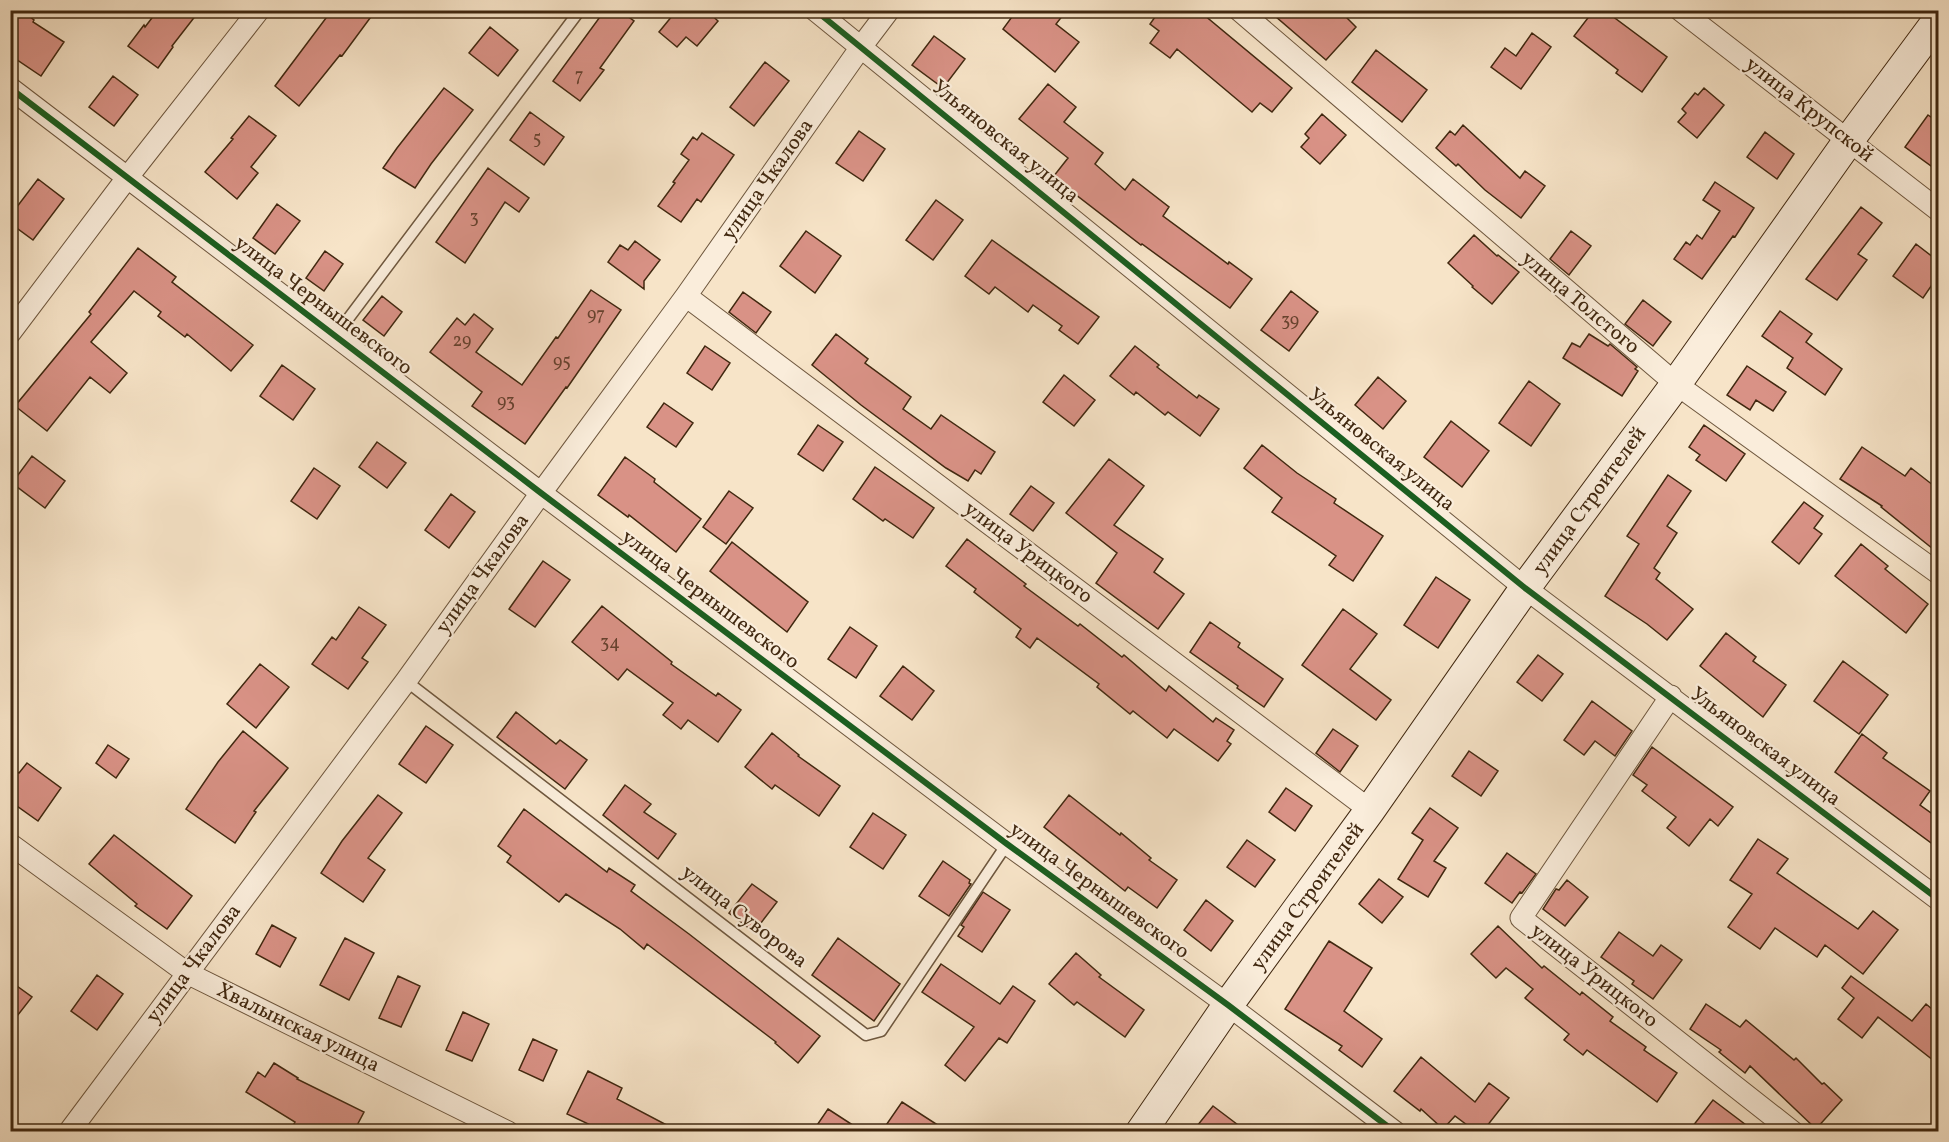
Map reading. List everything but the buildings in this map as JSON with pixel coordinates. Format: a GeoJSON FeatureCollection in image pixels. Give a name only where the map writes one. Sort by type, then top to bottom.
{"type":"FeatureCollection","features":[{"type":"Feature","properties":{"kind":"street"},"geometry":{"type":"LineString","coordinates":[[10,333],[127,178],[259,10]]}},
{"type":"Feature","properties":{"kind":"street","name":"Ульяновская улица"},"geometry":{"type":"LineString","coordinates":[[815,10],[1525,588],[1938,899]]}},
{"type":"Feature","properties":{"kind":"street","name":"улица Чкалова"},"geometry":{"type":"LineString","coordinates":[[69,1131],[406,681],[686,296],[861,46],[889,10]]}},
{"type":"Feature","properties":{"kind":"street","name":"улица Толстого"},"geometry":{"type":"LineString","coordinates":[[1239,10],[1676,384],[1938,573]]}},
{"type":"Feature","properties":{"kind":"street","name":"улица Крупской"},"geometry":{"type":"LineString","coordinates":[[1680,10],[1938,210]]}},
{"type":"Feature","properties":{"kind":"street","name":"улица Строителей"},"geometry":{"type":"LineString","coordinates":[[1141,1131],[1525,588],[1676,384],[1849,140],[1938,20]]}},
{"type":"Feature","properties":{"kind":"street","name":"улица Чернышевского"},"geometry":{"type":"LineString","coordinates":[[10,88],[541,493],[1007,844],[1228,1005],[1395,1131]]}},
{"type":"Feature","properties":{"kind":"street","name":"улица Урицкого"},"geometry":{"type":"LineString","coordinates":[[686,296],[1370,810]]}},
{"type":"Feature","properties":{"kind":"street","name":"улица Урицкого"},"geometry":{"type":"LineString","coordinates":[[1671,696],[1521,918],[1793,1131]]}},
{"type":"Feature","properties":{"kind":"street","name":"Хвалынская улица"},"geometry":{"type":"LineString","coordinates":[[10,844],[187,973],[508,1131]]}},
{"type":"Feature","properties":{"kind":"lane"},"geometry":{"type":"LineString","coordinates":[[336,335],[580,10]]}},
{"type":"Feature","properties":{"kind":"lane","name":"улица Суворова"},"geometry":{"type":"LineString","coordinates":[[406,681],[866,1035],[881,1031],[1007,844]]}},
{"type":"Feature","properties":{"kind":"cycle path"},"geometry":{"type":"LineString","coordinates":[[815,10],[1525,588],[1938,899]]}},
{"type":"Feature","properties":{"kind":"cycle path"},"geometry":{"type":"LineString","coordinates":[[10,88],[541,493],[1007,844],[1228,1005],[1395,1132]]}}]}
